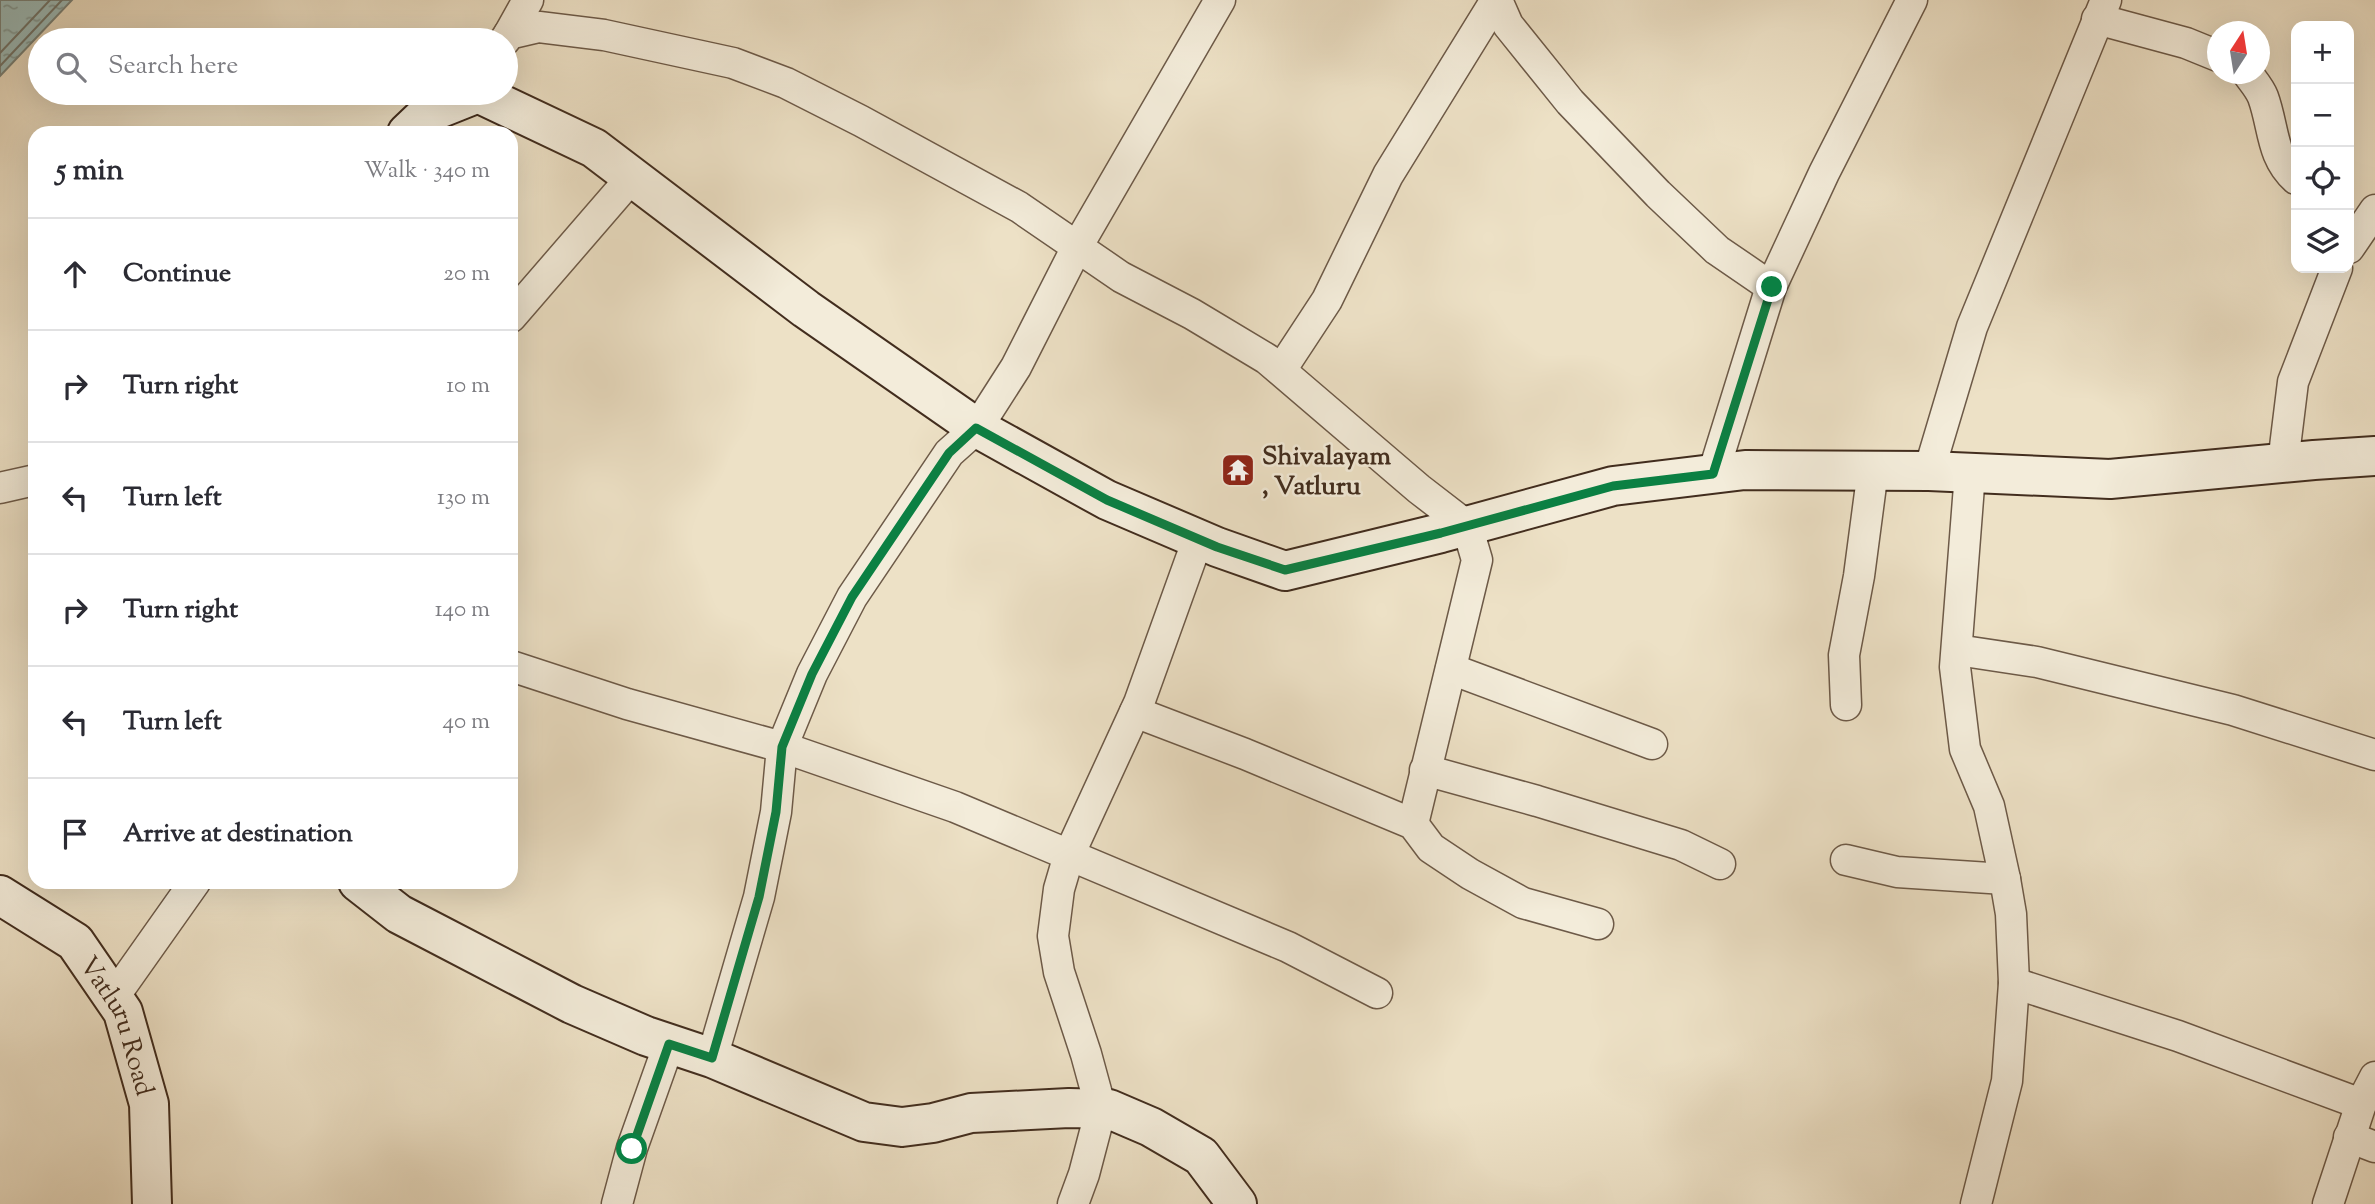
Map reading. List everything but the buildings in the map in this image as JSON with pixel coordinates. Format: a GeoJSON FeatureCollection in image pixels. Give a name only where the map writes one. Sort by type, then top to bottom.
{"type":"FeatureCollection","features":[{"type":"Feature","properties":{"kind":"street"},"geometry":{"type":"LineString","coordinates":[[512,28],[528,0]]}},
{"type":"Feature","properties":{"kind":"street"},"geometry":{"type":"LineString","coordinates":[[712,1058],[759,897],[776,812],[782,747],[812,674],[852,597],[949,453],[976,428],[1016,367],[1077,247],[1220,0]]}},
{"type":"Feature","properties":{"kind":"street"},"geometry":{"type":"LineString","coordinates":[[1280,370],[1327,300],[1388,175],[1496,0]]}},
{"type":"Feature","properties":{"kind":"street"},"geometry":{"type":"LineString","coordinates":[[1496,0],[1507,24],[1570,102],[1640,176],[1717,250],[1772,287]]}},
{"type":"Feature","properties":{"kind":"street"},"geometry":{"type":"LineString","coordinates":[[1713,474],[1772,287],[1824,173],[1912,0]]}},
{"type":"Feature","properties":{"kind":"street"},"geometry":{"type":"LineString","coordinates":[[1929,471],[1972,327],[2101,10],[2207,52]]}},
{"type":"Feature","properties":{"kind":"street"},"geometry":{"type":"LineString","coordinates":[[518,34],[539,27],[604,35],[733,63],[786,83],[860,121],[1019,207],[1121,277],[1192,314],[1267,359],[1419,489],[1467,526],[1477,560],[1413,824]]}},
{"type":"Feature","properties":{"kind":"street"},"geometry":{"type":"LineString","coordinates":[[2255,84],[2263,95],[2275,150],[2291,175]]}},
{"type":"Feature","properties":{"kind":"street"},"geometry":{"type":"LineString","coordinates":[[414,126],[428,113],[448,105]]}},
{"type":"Feature","properties":{"kind":"street"},"geometry":{"type":"LineString","coordinates":[[503,105],[594,148],[806,309],[976,428],[1107,500],[1285,570],[1467,526],[1613,486],[1745,470],[1929,471],[2110,480],[2375,456]]}},
{"type":"Feature","properties":{"kind":"street"},"geometry":{"type":"LineString","coordinates":[[518,309],[632,177]]}},
{"type":"Feature","properties":{"kind":"street"},"geometry":{"type":"LineString","coordinates":[[2354,236],[2363,215]]}},
{"type":"Feature","properties":{"kind":"street"},"geometry":{"type":"LineString","coordinates":[[2283,463],[2293,382],[2335,273]]}},
{"type":"Feature","properties":{"kind":"street"},"geometry":{"type":"LineString","coordinates":[[1846,705],[1844,654],[1859,576],[1873,470]]}},
{"type":"Feature","properties":{"kind":"street"},"geometry":{"type":"LineString","coordinates":[[1970,473],[1955,667],[1965,750],[1989,806],[2005,879],[2011,914],[2014,983],[2007,1081],[1976,1204]]}},
{"type":"Feature","properties":{"kind":"street"},"geometry":{"type":"LineString","coordinates":[[0,488],[28,482]]}},
{"type":"Feature","properties":{"kind":"street"},"geometry":{"type":"LineString","coordinates":[[1073,1204],[1101,1109],[1059,972],[1053,936],[1059,889],[1069,855],[1135,712],[1198,538]]}},
{"type":"Feature","properties":{"kind":"street"},"geometry":{"type":"LineString","coordinates":[[1956,650],[2038,662],[2233,710],[2375,755]]}},
{"type":"Feature","properties":{"kind":"street"},"geometry":{"type":"LineString","coordinates":[[518,668],[627,704],[782,747],[955,807],[1287,947],[1377,993]]}},
{"type":"Feature","properties":{"kind":"street"},"geometry":{"type":"LineString","coordinates":[[1451,669],[1652,744]]}},
{"type":"Feature","properties":{"kind":"street"},"geometry":{"type":"LineString","coordinates":[[1135,712],[1245,754],[1413,824],[1431,848],[1470,874],[1522,902],[1598,924]]}},
{"type":"Feature","properties":{"kind":"street"},"geometry":{"type":"LineString","coordinates":[[1425,770],[1681,845],[1720,863]]}},
{"type":"Feature","properties":{"kind":"street"},"geometry":{"type":"LineString","coordinates":[[1846,860],[1897,872],[2005,879]]}},
{"type":"Feature","properties":{"kind":"street"},"geometry":{"type":"LineString","coordinates":[[113,998],[190,889]]}},
{"type":"Feature","properties":{"kind":"street"},"geometry":{"type":"LineString","coordinates":[[367,889],[399,914],[572,1004],[646,1036],[712,1058],[864,1122],[902,1128],[971,1113],[1069,1108],[1109,1109],[1151,1127],[1201,1156],[1237,1204]]}},
{"type":"Feature","properties":{"kind":"street","name":"Vatluru Road"},"geometry":{"type":"LineString","coordinates":[[0,895],[75,942],[123,1012],[149,1104],[152,1204]]}},
{"type":"Feature","properties":{"kind":"street"},"geometry":{"type":"LineString","coordinates":[[2014,983],[2178,1036],[2361,1104]]}},
{"type":"Feature","properties":{"kind":"street"},"geometry":{"type":"LineString","coordinates":[[617,1204],[632,1149],[669,1044]]}},
{"type":"Feature","properties":{"kind":"street"},"geometry":{"type":"LineString","coordinates":[[2328,1204],[2362,1142],[2361,1104],[2375,1077]]}},
{"type":"Feature","properties":{"kind":"water"},"geometry":{"type":"Polygon","coordinates":[[[0,0],[72,0],[45,28],[28,28],[28,46],[0,76],[0,0]]]}},
{"type":"Feature","properties":{"kind":"place","name":"Shivalayam , Vatluru"},"geometry":{"type":"Point","coordinates":[1238,470]}},
{"type":"Feature","properties":{"kind":"route"},"geometry":{"type":"LineString","coordinates":[[632,1149],[669,1044],[712,1058],[759,897],[776,812],[782,747],[812,674],[852,597],[949,453],[976,428],[1107,500],[1217,547],[1285,570],[1441,533],[1613,486],[1713,474],[1772,287]]}}]}
